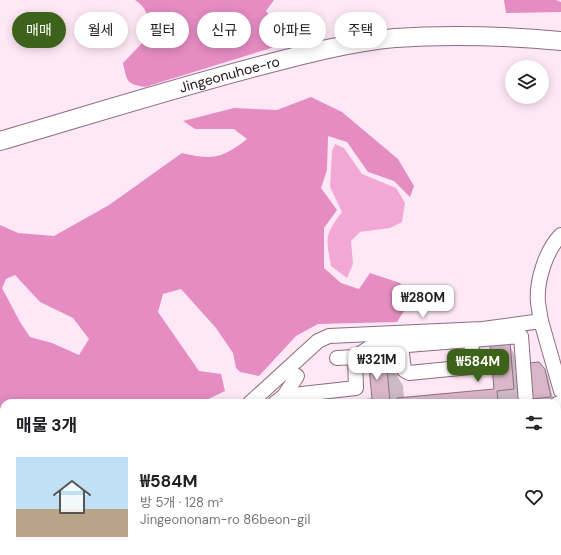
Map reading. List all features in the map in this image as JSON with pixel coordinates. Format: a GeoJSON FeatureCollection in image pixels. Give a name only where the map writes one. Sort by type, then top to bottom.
{"type":"FeatureCollection","features":[{"type":"Feature","properties":{"kind":"main road","name":"Jingeonuhoe-ro"},"geometry":{"type":"LineString","coordinates":[[0,141],[222,76],[331,48],[394,38],[436,36],[474,36],[561,41]]}},
{"type":"Feature","properties":{"kind":"street"},"geometry":{"type":"LineString","coordinates":[[561,235],[547,255],[542,273],[538,301],[541,321],[561,390]]}},
{"type":"Feature","properties":{"kind":"street"},"geometry":{"type":"LineString","coordinates":[[254,399],[318,341],[329,336],[483,329],[541,321]]}},
{"type":"Feature","properties":{"kind":"street"},"geometry":{"type":"LineString","coordinates":[[337,358],[355,357],[369,348],[522,336],[526,399]]}},
{"type":"Feature","properties":{"kind":"street"},"geometry":{"type":"LineString","coordinates":[[401,346],[404,370],[409,373],[470,367],[473,364],[471,340]]}},
{"type":"Feature","properties":{"kind":"street"},"geometry":{"type":"LineString","coordinates":[[279,399],[356,388],[355,357]]}},
{"type":"Feature","properties":{"kind":"street"},"geometry":{"type":"LineString","coordinates":[[279,399],[297,376]]}},
{"type":"Feature","properties":{"kind":"shaded area"},"geometry":{"type":"Polygon","coordinates":[[[135,0],[274,0],[267,12],[259,12],[259,48],[271,48],[145,87],[134,85],[128,81],[123,63],[137,48],[189,48],[189,12],[146,12],[135,0]]]}},
{"type":"Feature","properties":{"kind":"shaded area"},"geometry":{"type":"Polygon","coordinates":[[[504,0],[556,0],[561,2],[561,12],[506,13],[504,0]]]}},
{"type":"Feature","properties":{"kind":"shaded area"},"geometry":{"type":"Polygon","coordinates":[[[311,97],[342,112],[398,159],[414,186],[410,197],[394,181],[368,172],[347,142],[328,136],[327,170],[321,188],[337,210],[324,228],[324,268],[341,283],[359,289],[370,273],[400,283],[411,300],[397,322],[318,324],[296,336],[259,376],[240,372],[236,368],[233,353],[216,328],[181,289],[163,294],[158,312],[199,371],[221,374],[225,391],[208,399],[0,399],[0,225],[18,233],[54,236],[109,205],[182,153],[209,157],[231,151],[247,139],[234,129],[195,129],[183,121],[234,108],[277,110],[311,97]],[[15,275],[6,279],[2,288],[20,322],[30,337],[52,343],[79,355],[89,339],[73,318],[40,302],[15,275]]]}},
{"type":"Feature","properties":{"kind":"shaded area"},"geometry":{"type":"Polygon","coordinates":[[[335,144],[344,148],[362,174],[396,188],[405,203],[402,222],[390,228],[360,232],[351,241],[353,264],[347,278],[331,266],[328,249],[329,232],[342,212],[330,187],[332,151],[335,144]]]}},
{"type":"Feature","properties":{"kind":"building"},"geometry":{"type":"Polygon","coordinates":[[[510,343],[514,389],[497,391],[498,399],[397,399],[494,389],[490,345],[510,343]]]}},
{"type":"Feature","properties":{"kind":"building"},"geometry":{"type":"Polygon","coordinates":[[[386,355],[390,399],[372,399],[368,356],[386,355]]]}},
{"type":"Feature","properties":{"kind":"building"},"geometry":{"type":"Polygon","coordinates":[[[539,362],[545,369],[551,397],[531,399],[529,363],[539,362]]]}}]}
